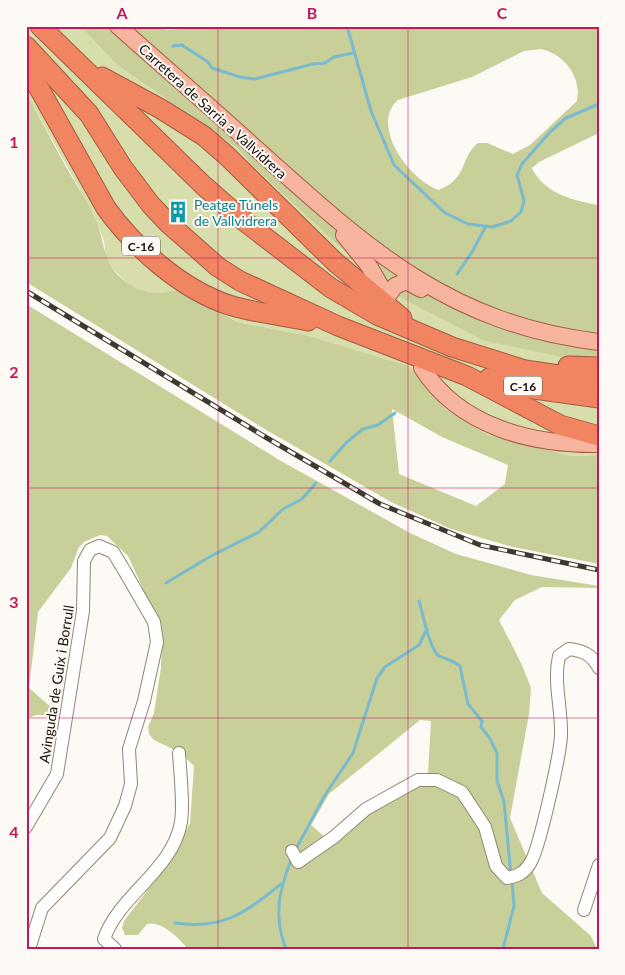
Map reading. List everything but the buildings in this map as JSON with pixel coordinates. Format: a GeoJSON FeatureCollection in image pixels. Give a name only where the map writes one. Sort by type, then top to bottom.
{"type":"FeatureCollection","features":[{"type":"Feature","properties":{"kind":"highway","name":"C-16"},"geometry":{"type":"LineString","coordinates":[[40,26],[203,185],[288,256],[354,303],[452,347],[525,370],[599,381]]}},
{"type":"Feature","properties":{"kind":"highway","name":"C-16"},"geometry":{"type":"LineString","coordinates":[[26,46],[89,114],[136,185],[168,223],[204,256],[240,282],[338,326],[449,368],[534,389],[599,398]]}},
{"type":"Feature","properties":{"kind":"highway","name":"C-16"},"geometry":{"type":"LineString","coordinates":[[78,63],[162,108],[204,136],[227,156],[335,262],[422,335]]}},
{"type":"Feature","properties":{"kind":"highway","name":"C-16"},"geometry":{"type":"LineString","coordinates":[[26,65],[106,208],[129,235],[172,274],[207,296],[230,305],[338,326]]}},
{"type":"Feature","properties":{"kind":"highway"},"geometry":{"type":"LineString","coordinates":[[452,347],[549,365],[599,367]]}},
{"type":"Feature","properties":{"kind":"highway"},"geometry":{"type":"LineString","coordinates":[[449,368],[511,397],[560,425],[599,436]]}},
{"type":"Feature","properties":{"kind":"main road","name":"Carretera de Sarria a Vallvidrera"},"geometry":{"type":"LineString","coordinates":[[118,26],[307,195]]}},
{"type":"Feature","properties":{"kind":"main road"},"geometry":{"type":"LineString","coordinates":[[307,195],[355,246],[370,266],[387,297],[395,286],[406,281],[522,328],[599,342]]}},
{"type":"Feature","properties":{"kind":"main road"},"geometry":{"type":"LineString","coordinates":[[307,195],[398,267],[446,297]]}},
{"type":"Feature","properties":{"kind":"main road"},"geometry":{"type":"LineString","coordinates":[[422,368],[435,386],[453,402],[497,428],[533,439],[599,444]]}},
{"type":"Feature","properties":{"kind":"street","name":"Avinguda de Guix i Borrull"},"geometry":{"type":"LineString","coordinates":[[26,827],[57,774],[83,611],[84,561],[90,550],[99,546],[113,552],[154,622],[158,642],[144,701],[129,749],[131,784],[125,806],[110,838],[42,908],[29,949]]}},
{"type":"Feature","properties":{"kind":"street"},"geometry":{"type":"LineString","coordinates":[[292,851],[298,862],[334,837],[366,809],[418,780],[437,780],[462,792],[485,827],[496,866],[507,878],[519,876],[531,864],[539,838],[561,738],[561,716],[555,672],[559,656],[569,650],[584,652],[593,658],[599,668]]}},
{"type":"Feature","properties":{"kind":"street"},"geometry":{"type":"LineString","coordinates":[[115,949],[104,939],[110,923],[169,852],[181,822],[179,752]]}},
{"type":"Feature","properties":{"kind":"street"},"geometry":{"type":"LineString","coordinates":[[584,910],[599,865]]}},
{"type":"Feature","properties":{"kind":"green space"},"geometry":{"type":"Polygon","coordinates":[[[26,26],[80,26],[117,65],[237,148],[254,167],[335,243],[401,298],[599,358],[599,455],[572,456],[488,435],[447,410],[407,366],[310,336],[237,322],[180,289],[162,294],[145,291],[129,285],[110,266],[106,259],[104,241],[94,215],[26,93],[26,26]]]}},
{"type":"Feature","properties":{"kind":"green space"},"geometry":{"type":"Polygon","coordinates":[[[80,26],[154,26],[167,30],[227,26],[599,26],[599,133],[539,162],[532,168],[537,177],[551,190],[570,198],[599,205],[599,358],[568,358],[485,341],[401,298],[335,243],[254,167],[237,148],[117,65],[80,26]],[[541,49],[524,51],[472,77],[398,100],[390,111],[388,123],[391,137],[397,151],[416,176],[439,190],[449,185],[460,174],[468,155],[478,143],[487,143],[513,154],[530,145],[577,101],[577,83],[570,68],[564,61],[541,49]]]}},
{"type":"Feature","properties":{"kind":"green space"},"geometry":{"type":"Polygon","coordinates":[[[26,93],[91,209],[98,225],[108,261],[117,274],[131,285],[154,293],[179,289],[237,322],[310,336],[408,366],[447,410],[488,435],[572,456],[599,455],[599,564],[513,547],[451,529],[391,502],[263,428],[26,282],[26,93]],[[392,409],[399,474],[476,506],[505,484],[508,465],[442,437],[392,409]]]}},
{"type":"Feature","properties":{"kind":"green space"},"geometry":{"type":"Polygon","coordinates":[[[26,304],[281,461],[410,533],[456,554],[531,575],[599,586],[599,588],[542,587],[515,600],[499,620],[522,665],[531,688],[529,714],[510,818],[542,893],[591,936],[597,949],[188,949],[164,927],[152,923],[147,924],[138,935],[125,935],[122,928],[124,921],[169,862],[190,823],[194,766],[181,753],[154,740],[149,734],[148,727],[154,713],[161,668],[162,630],[128,556],[107,536],[100,535],[84,542],[79,547],[71,568],[38,612],[29,688],[52,708],[50,715],[36,715],[26,719],[26,304]],[[420,720],[329,794],[311,825],[327,839],[345,820],[389,788],[417,775],[428,773],[431,721],[420,720]]]}},
{"type":"Feature","properties":{"kind":"waterway"},"geometry":{"type":"LineString","coordinates":[[347,26],[371,111],[394,165],[445,213],[468,224],[492,227],[511,221],[521,212],[524,201],[517,175],[522,164],[550,132],[566,118],[599,104]]}},
{"type":"Feature","properties":{"kind":"waterway"},"geometry":{"type":"LineString","coordinates":[[173,46],[182,45],[208,62],[212,68],[240,77],[255,79],[313,64],[325,63],[334,57],[353,53]]}},
{"type":"Feature","properties":{"kind":"waterway"},"geometry":{"type":"LineString","coordinates":[[457,274],[486,226]]}},
{"type":"Feature","properties":{"kind":"waterway"},"geometry":{"type":"LineString","coordinates":[[330,461],[347,442],[363,429],[378,425],[395,413]]}},
{"type":"Feature","properties":{"kind":"waterway"},"geometry":{"type":"LineString","coordinates":[[166,583],[211,556],[259,532],[283,509],[302,499],[316,483]]}},
{"type":"Feature","properties":{"kind":"waterway"},"geometry":{"type":"LineString","coordinates":[[419,601],[435,652],[439,656],[460,666],[468,704],[482,721],[481,727],[489,737],[497,753],[497,780],[504,802],[511,875]]}},
{"type":"Feature","properties":{"kind":"waterway"},"geometry":{"type":"LineString","coordinates":[[296,849],[325,795],[353,753],[377,678],[385,667],[419,645],[427,629]]}},
{"type":"Feature","properties":{"kind":"waterway"},"geometry":{"type":"LineString","coordinates":[[286,949],[280,926],[279,904],[283,882],[291,860]]}},
{"type":"Feature","properties":{"kind":"waterway"},"geometry":{"type":"LineString","coordinates":[[503,949],[514,906],[512,881]]}},
{"type":"Feature","properties":{"kind":"waterway"},"geometry":{"type":"LineString","coordinates":[[175,923],[207,924],[232,917],[256,903],[281,884]]}},
{"type":"Feature","properties":{"kind":"railway"},"geometry":{"type":"LineString","coordinates":[[26,291],[267,438],[380,504],[480,545],[599,570]]}},
{"type":"Feature","properties":{"kind":"place","name":"Peatge Túnels de Vallvidrera"},"geometry":{"type":"Point","coordinates":[178,212]}}]}
